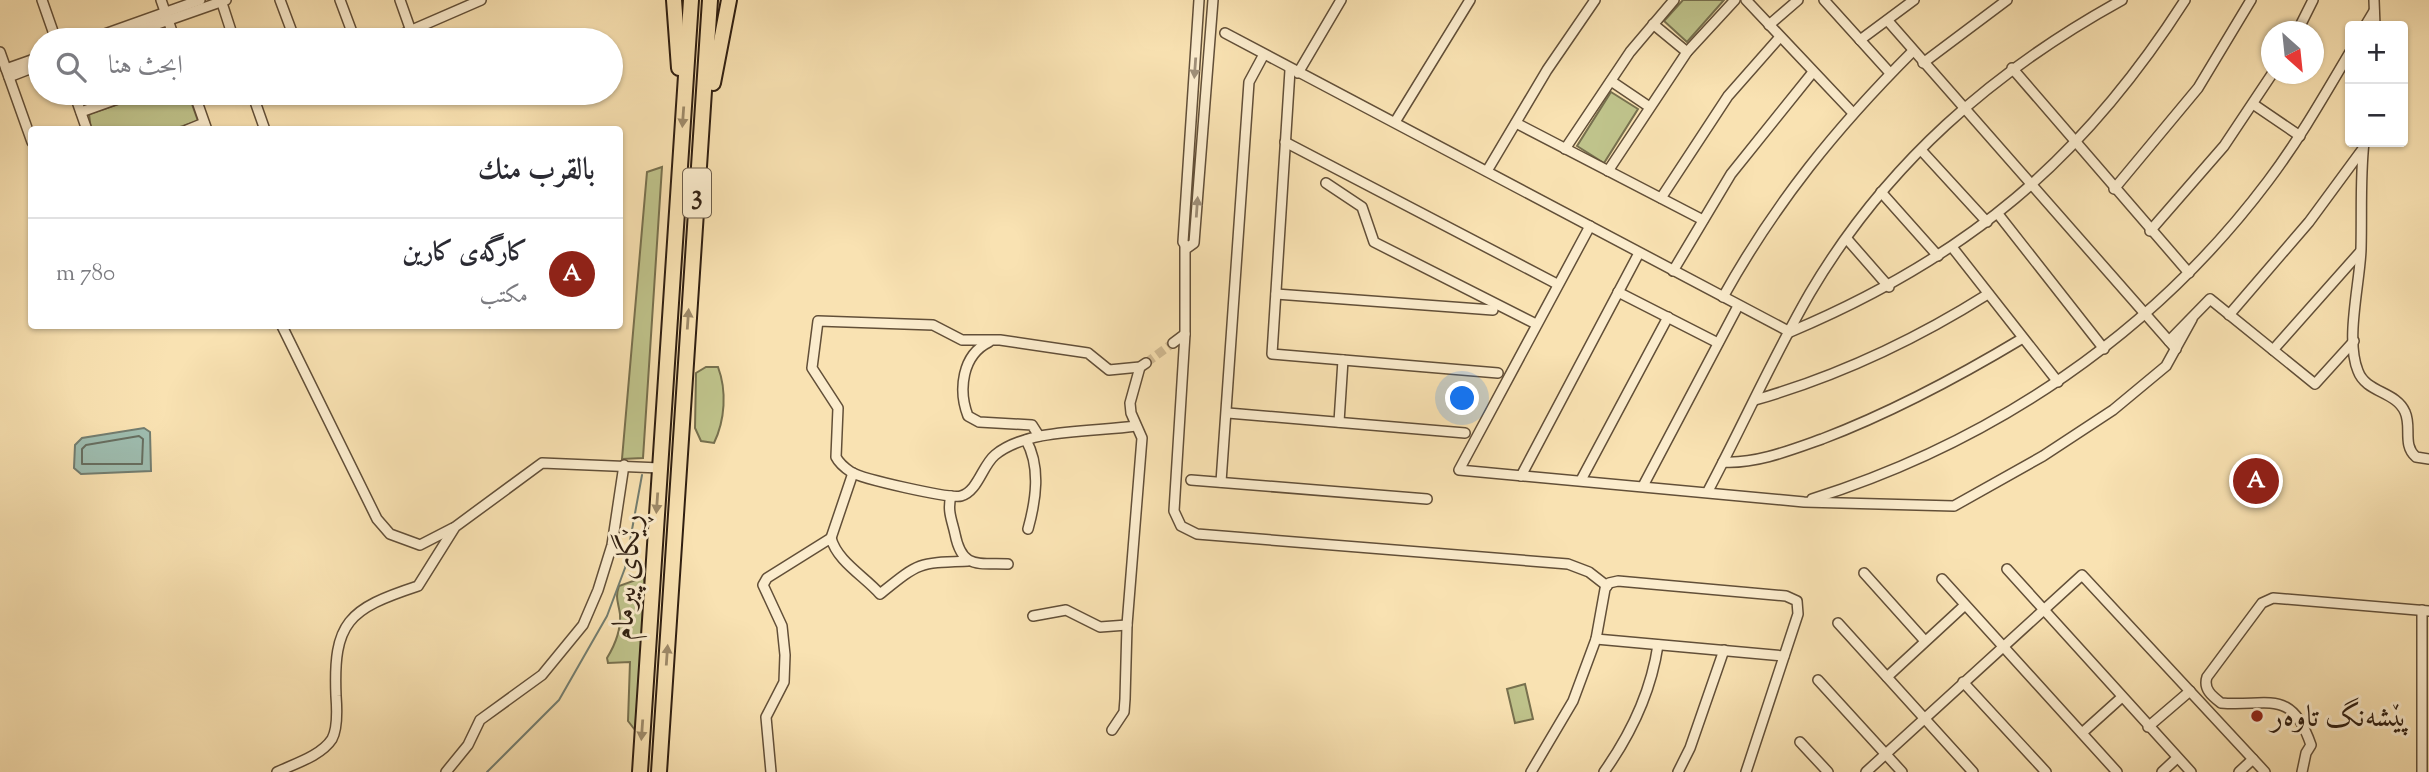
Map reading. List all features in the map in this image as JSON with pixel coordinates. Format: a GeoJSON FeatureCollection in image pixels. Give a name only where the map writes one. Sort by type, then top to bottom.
{"type":"FeatureCollection","features":[{"type":"Feature","properties":{"kind":"highway"},"geometry":{"type":"LineString","coordinates":[[674,0],[679,71],[686,85]]}},
{"type":"Feature","properties":{"kind":"highway","name":"3"},"geometry":{"type":"LineString","coordinates":[[686,85],[691,0]]}},
{"type":"Feature","properties":{"kind":"highway","name":"3"},"geometry":{"type":"LineString","coordinates":[[703,99],[710,0]]}},
{"type":"Feature","properties":{"kind":"highway"},"geometry":{"type":"LineString","coordinates":[[703,99],[713,84],[729,0]]}},
{"type":"Feature","properties":{"kind":"highway","name":"ڕێگای پیرمام"},"geometry":{"type":"LineString","coordinates":[[640,772],[666,386],[665,360],[686,85]]}},
{"type":"Feature","properties":{"kind":"highway","name":"ڕێگای پیرمام"},"geometry":{"type":"LineString","coordinates":[[659,772],[703,99]]}},
{"type":"Feature","properties":{"kind":"street"},"geometry":{"type":"LineString","coordinates":[[42,0],[52,28]]}},
{"type":"Feature","properties":{"kind":"street"},"geometry":{"type":"LineString","coordinates":[[161,0],[171,28]]}},
{"type":"Feature","properties":{"kind":"street"},"geometry":{"type":"LineString","coordinates":[[141,28],[200,0]]}},
{"type":"Feature","properties":{"kind":"street"},"geometry":{"type":"LineString","coordinates":[[280,0],[290,28]]}},
{"type":"Feature","properties":{"kind":"street"},"geometry":{"type":"LineString","coordinates":[[341,0],[351,28]]}},
{"type":"Feature","properties":{"kind":"street"},"geometry":{"type":"LineString","coordinates":[[400,0],[410,28]]}},
{"type":"Feature","properties":{"kind":"street"},"geometry":{"type":"LineString","coordinates":[[415,28],[461,4],[481,0]]}},
{"type":"Feature","properties":{"kind":"street"},"geometry":{"type":"LineString","coordinates":[[1199,0],[1185,247],[1185,334],[1174,510],[1177,523],[1184,529],[1202,534],[1568,564],[1589,572],[1607,586]]}},
{"type":"Feature","properties":{"kind":"street"},"geometry":{"type":"LineString","coordinates":[[1185,247],[1189,248],[1194,243],[1213,0]]}},
{"type":"Feature","properties":{"kind":"street"},"geometry":{"type":"LineString","coordinates":[[1340,0],[1294,72],[1285,142],[1272,355],[1497,373]]}},
{"type":"Feature","properties":{"kind":"street"},"geometry":{"type":"LineString","coordinates":[[1395,122],[1470,0]]}},
{"type":"Feature","properties":{"kind":"street"},"geometry":{"type":"LineString","coordinates":[[1487,172],[1547,70],[1595,0]]}},
{"type":"Feature","properties":{"kind":"street"},"geometry":{"type":"LineString","coordinates":[[1565,149],[1611,81],[1674,0]]}},
{"type":"Feature","properties":{"kind":"street"},"geometry":{"type":"LineString","coordinates":[[1608,171],[1648,106],[1687,52],[1735,0]]}},
{"type":"Feature","properties":{"kind":"street"},"geometry":{"type":"LineString","coordinates":[[1746,0],[1852,112]]}},
{"type":"Feature","properties":{"kind":"street"},"geometry":{"type":"LineString","coordinates":[[1769,25],[1798,0]]}},
{"type":"Feature","properties":{"kind":"street"},"geometry":{"type":"LineString","coordinates":[[1824,0],[1890,73]]}},
{"type":"Feature","properties":{"kind":"street"},"geometry":{"type":"LineString","coordinates":[[1860,40],[1914,0]]}},
{"type":"Feature","properties":{"kind":"street"},"geometry":{"type":"LineString","coordinates":[[1923,63],[2007,0]]}},
{"type":"Feature","properties":{"kind":"street"},"geometry":{"type":"LineString","coordinates":[[1708,491],[1810,293],[1881,192],[1961,108],[2012,68],[2122,0]]}},
{"type":"Feature","properties":{"kind":"street"},"geometry":{"type":"LineString","coordinates":[[1790,332],[1889,287],[1998,214],[2076,142],[2135,75],[2185,0]]}},
{"type":"Feature","properties":{"kind":"street"},"geometry":{"type":"LineString","coordinates":[[2114,189],[2198,88],[2251,0]]}},
{"type":"Feature","properties":{"kind":"street"},"geometry":{"type":"LineString","coordinates":[[2303,21],[2314,0]]}},
{"type":"Feature","properties":{"kind":"street"},"geometry":{"type":"LineString","coordinates":[[129,28],[222,1],[230,28]]}},
{"type":"Feature","properties":{"kind":"street"},"geometry":{"type":"LineString","coordinates":[[1888,21],[1961,108],[2176,349]]}},
{"type":"Feature","properties":{"kind":"street"},"geometry":{"type":"LineString","coordinates":[[1198,24],[1211,27]]}},
{"type":"Feature","properties":{"kind":"street"},"geometry":{"type":"LineString","coordinates":[[1653,24],[1687,52]]}},
{"type":"Feature","properties":{"kind":"street"},"geometry":{"type":"LineString","coordinates":[[1225,33],[1263,56],[1395,122],[1790,332]]}},
{"type":"Feature","properties":{"kind":"street"},"geometry":{"type":"LineString","coordinates":[[1661,198],[1728,96],[1780,37]]}},
{"type":"Feature","properties":{"kind":"street"},"geometry":{"type":"LineString","coordinates":[[1723,297],[1784,198],[1852,112],[1913,51]]}},
{"type":"Feature","properties":{"kind":"street"},"geometry":{"type":"LineString","coordinates":[[0,52],[28,130]]}},
{"type":"Feature","properties":{"kind":"street"},"geometry":{"type":"LineString","coordinates":[[1221,482],[1228,413],[1249,82],[1263,56]]}},
{"type":"Feature","properties":{"kind":"street"},"geometry":{"type":"LineString","coordinates":[[1804,502],[1912,463],[2014,410],[2104,349],[2189,273],[2267,182],[2300,136],[2345,60]]}},
{"type":"Feature","properties":{"kind":"street"},"geometry":{"type":"LineString","coordinates":[[8,73],[28,63]]}},
{"type":"Feature","properties":{"kind":"street"},"geometry":{"type":"LineString","coordinates":[[8,73],[28,68]]}},
{"type":"Feature","properties":{"kind":"street"},"geometry":{"type":"LineString","coordinates":[[2012,68],[2189,273]]}},
{"type":"Feature","properties":{"kind":"street"},"geometry":{"type":"LineString","coordinates":[[1673,271],[1703,220],[1770,121],[1813,72]]}},
{"type":"Feature","properties":{"kind":"street"},"geometry":{"type":"LineString","coordinates":[[1611,81],[1648,106]]}},
{"type":"Feature","properties":{"kind":"street"},"geometry":{"type":"LineString","coordinates":[[2150,231],[2188,191],[2266,84]]}},
{"type":"Feature","properties":{"kind":"street"},"geometry":{"type":"LineString","coordinates":[[2253,104],[2300,136]]}},
{"type":"Feature","properties":{"kind":"street"},"geometry":{"type":"LineString","coordinates":[[79,105],[86,126]]}},
{"type":"Feature","properties":{"kind":"street"},"geometry":{"type":"LineString","coordinates":[[81,112],[101,105]]}},
{"type":"Feature","properties":{"kind":"street"},"geometry":{"type":"LineString","coordinates":[[198,105],[206,126]]}},
{"type":"Feature","properties":{"kind":"street"},"geometry":{"type":"LineString","coordinates":[[256,105],[264,126]]}},
{"type":"Feature","properties":{"kind":"street"},"geometry":{"type":"LineString","coordinates":[[1516,123],[1703,220]]}},
{"type":"Feature","properties":{"kind":"street"},"geometry":{"type":"LineString","coordinates":[[1285,142],[1557,284]]}},
{"type":"Feature","properties":{"kind":"street"},"geometry":{"type":"LineString","coordinates":[[2229,314],[2302,231],[2362,147]]}},
{"type":"Feature","properties":{"kind":"street"},"geometry":{"type":"LineString","coordinates":[[2363,147],[2361,252],[2354,341],[2356,363],[2361,378],[2401,404],[2407,418],[2409,449],[2416,457],[2429,459]]}},
{"type":"Feature","properties":{"kind":"street"},"geometry":{"type":"LineString","coordinates":[[1921,150],[1987,222]]}},
{"type":"Feature","properties":{"kind":"street"},"geometry":{"type":"LineString","coordinates":[[1189,164],[1200,165]]}},
{"type":"Feature","properties":{"kind":"street"},"geometry":{"type":"LineString","coordinates":[[1326,183],[1362,207],[1374,242],[1536,324]]}},
{"type":"Feature","properties":{"kind":"street"},"geometry":{"type":"LineString","coordinates":[[1881,192],[1938,256]]}},
{"type":"Feature","properties":{"kind":"street"},"geometry":{"type":"LineString","coordinates":[[1998,214],[2104,349]]}},
{"type":"Feature","properties":{"kind":"street"},"geometry":{"type":"LineString","coordinates":[[1590,226],[1459,470],[1804,502],[1954,506],[2093,424],[2161,372],[2192,318]]}},
{"type":"Feature","properties":{"kind":"street"},"geometry":{"type":"LineString","coordinates":[[1846,239],[1889,287]]}},
{"type":"Feature","properties":{"kind":"street"},"geometry":{"type":"LineString","coordinates":[[1952,247],[2058,382]]}},
{"type":"Feature","properties":{"kind":"street"},"geometry":{"type":"LineString","coordinates":[[2273,350],[2361,252]]}},
{"type":"Feature","properties":{"kind":"street"},"geometry":{"type":"LineString","coordinates":[[1521,476],[1639,253]]}},
{"type":"Feature","properties":{"kind":"street"},"geometry":{"type":"LineString","coordinates":[[1618,292],[1718,343]]}},
{"type":"Feature","properties":{"kind":"street"},"geometry":{"type":"LineString","coordinates":[[1276,294],[1493,310]]}},
{"type":"Feature","properties":{"kind":"street"},"geometry":{"type":"LineString","coordinates":[[1755,400],[1802,386],[1887,351],[1940,324],[1988,294]]}},
{"type":"Feature","properties":{"kind":"street"},"geometry":{"type":"LineString","coordinates":[[2169,341],[2210,299],[2315,384],[2354,341]]}},
{"type":"Feature","properties":{"kind":"street"},"geometry":{"type":"LineString","coordinates":[[1643,486],[1738,306]]}},
{"type":"Feature","properties":{"kind":"street"},"geometry":{"type":"LineString","coordinates":[[1581,481],[1668,317]]}},
{"type":"Feature","properties":{"kind":"street"},"geometry":{"type":"LineString","coordinates":[[1112,730],[1124,712],[1127,625],[1142,438],[1130,403],[1143,365],[1109,370],[1088,353],[993,340],[962,341],[933,326],[818,321],[812,368],[838,408],[836,457],[853,473],[877,482],[951,496],[965,495],[995,454],[1026,440],[1039,436],[1136,426]]}},
{"type":"Feature","properties":{"kind":"street"},"geometry":{"type":"LineString","coordinates":[[283,329],[377,519],[390,534],[419,545],[455,527],[542,463],[660,468]]}},
{"type":"Feature","properties":{"kind":"street"},"geometry":{"type":"LineString","coordinates":[[1172,344],[1185,334]]}},
{"type":"Feature","properties":{"kind":"street"},"geometry":{"type":"LineString","coordinates":[[1723,462],[1740,463],[1851,428],[1906,405],[2023,338]]}},
{"type":"Feature","properties":{"kind":"street"},"geometry":{"type":"LineString","coordinates":[[993,340],[980,346],[965,365],[967,412],[979,422],[1032,425],[1039,436]]}},
{"type":"Feature","properties":{"kind":"street"},"geometry":{"type":"LineString","coordinates":[[1339,422],[1343,360]]}},
{"type":"Feature","properties":{"kind":"street"},"geometry":{"type":"LineString","coordinates":[[1228,413],[1465,433]]}},
{"type":"Feature","properties":{"kind":"street"},"geometry":{"type":"LineString","coordinates":[[1026,440],[1035,458],[1036,497],[1028,529]]}},
{"type":"Feature","properties":{"kind":"street"},"geometry":{"type":"LineString","coordinates":[[446,772],[468,745],[480,720],[541,675],[583,625],[598,590],[612,545],[624,466]]}},
{"type":"Feature","properties":{"kind":"street"},"geometry":{"type":"LineString","coordinates":[[771,772],[766,717],[785,682],[785,646],[779,618],[763,585],[766,578],[831,538],[853,473]]}},
{"type":"Feature","properties":{"kind":"street"},"geometry":{"type":"LineString","coordinates":[[1191,480],[1427,499]]}},
{"type":"Feature","properties":{"kind":"street"},"geometry":{"type":"LineString","coordinates":[[951,496],[948,506],[956,549],[968,561]]}},
{"type":"Feature","properties":{"kind":"street"},"geometry":{"type":"LineString","coordinates":[[277,772],[307,758],[332,738],[337,712],[336,649],[346,623],[382,598],[418,586],[455,527]]}},
{"type":"Feature","properties":{"kind":"street"},"geometry":{"type":"LineString","coordinates":[[831,538],[838,555],[863,574],[880,594],[916,565],[936,561],[1008,564]]}},
{"type":"Feature","properties":{"kind":"street"},"geometry":{"type":"LineString","coordinates":[[2007,569],[2041,610],[2191,772]]}},
{"type":"Feature","properties":{"kind":"street"},"geometry":{"type":"LineString","coordinates":[[1864,573],[1925,641]]}},
{"type":"Feature","properties":{"kind":"street"},"geometry":{"type":"LineString","coordinates":[[1866,772],[2041,610],[2078,577],[2084,576],[2265,772]]}},
{"type":"Feature","properties":{"kind":"street"},"geometry":{"type":"LineString","coordinates":[[1942,579],[2118,772]]}},
{"type":"Feature","properties":{"kind":"street"},"geometry":{"type":"LineString","coordinates":[[1607,586],[1618,581],[1790,597],[1797,601],[1799,610],[1746,772]]}},
{"type":"Feature","properties":{"kind":"street"},"geometry":{"type":"LineString","coordinates":[[1531,772],[1573,701],[1595,639],[1607,586]]}},
{"type":"Feature","properties":{"kind":"street"},"geometry":{"type":"LineString","coordinates":[[2302,772],[2306,753],[2311,745],[2302,720],[2294,712],[2270,702],[2221,703],[2208,692],[2207,677],[2267,599],[2425,613],[2422,772]]}},
{"type":"Feature","properties":{"kind":"street"},"geometry":{"type":"LineString","coordinates":[[1887,677],[1965,604]]}},
{"type":"Feature","properties":{"kind":"street"},"geometry":{"type":"LineString","coordinates":[[1033,616],[1066,610],[1100,627],[1127,625]]}},
{"type":"Feature","properties":{"kind":"street"},"geometry":{"type":"LineString","coordinates":[[1838,623],[1973,772]]}},
{"type":"Feature","properties":{"kind":"street"},"geometry":{"type":"LineString","coordinates":[[1595,639],[1784,656]]}},
{"type":"Feature","properties":{"kind":"street"},"geometry":{"type":"LineString","coordinates":[[1604,772],[1633,724],[1650,682],[1658,645]]}},
{"type":"Feature","properties":{"kind":"street"},"geometry":{"type":"LineString","coordinates":[[1678,772],[1690,748],[1724,650]]}},
{"type":"Feature","properties":{"kind":"street"},"geometry":{"type":"LineString","coordinates":[[1818,681],[1902,772]]}},
{"type":"Feature","properties":{"kind":"street"},"geometry":{"type":"LineString","coordinates":[[1963,682],[2043,771]]}},
{"type":"Feature","properties":{"kind":"street"},"geometry":{"type":"LineString","coordinates":[[2148,727],[2190,691]]}},
{"type":"Feature","properties":{"kind":"street"},"geometry":{"type":"LineString","coordinates":[[2082,733],[2122,697]]}},
{"type":"Feature","properties":{"kind":"street"},"geometry":{"type":"LineString","coordinates":[[1800,742],[1828,772]]}},
{"type":"Feature","properties":{"kind":"street"},"geometry":{"type":"LineString","coordinates":[[2162,772],[2177,758]]}},
{"type":"Feature","properties":{"kind":"street"},"geometry":{"type":"LineString","coordinates":[[2239,772],[2253,759]]}},
{"type":"Feature","properties":{"kind":"street"},"geometry":{"type":"LineString","coordinates":[[2101,772],[2110,764]]}},
{"type":"Feature","properties":{"kind":"green space"},"geometry":{"type":"Polygon","coordinates":[[[1683,0],[1724,0],[1687,42],[1664,21],[1683,0]]]}},
{"type":"Feature","properties":{"kind":"green space"},"geometry":{"type":"Polygon","coordinates":[[[1611,92],[1638,109],[1604,163],[1577,146],[1611,92]]]}},
{"type":"Feature","properties":{"kind":"green space"},"geometry":{"type":"Polygon","coordinates":[[[116,105],[192,105],[198,121],[183,126],[90,126],[89,114],[116,105]]]}},
{"type":"Feature","properties":{"kind":"green space"},"geometry":{"type":"Polygon","coordinates":[[[662,167],[643,458],[622,459],[647,172],[662,167]]]}},
{"type":"Feature","properties":{"kind":"green space"},"geometry":{"type":"Polygon","coordinates":[[[706,367],[718,367],[723,386],[722,415],[714,443],[701,441],[695,428],[696,373],[706,367]]]}},
{"type":"Feature","properties":{"kind":"green space"},"geometry":{"type":"Polygon","coordinates":[[[642,568],[647,597],[635,730],[628,721],[630,662],[608,663],[607,658],[620,625],[617,597],[619,586],[636,580],[642,568]]]}},
{"type":"Feature","properties":{"kind":"green space"},"geometry":{"type":"Polygon","coordinates":[[[1525,684],[1533,719],[1515,723],[1507,689],[1525,684]]]}},
{"type":"Feature","properties":{"kind":"water"},"geometry":{"type":"Polygon","coordinates":[[[144,428],[150,432],[151,471],[81,474],[74,468],[75,445],[82,438],[144,428]]]}},
{"type":"Feature","properties":{"kind":"waterway"},"geometry":{"type":"LineString","coordinates":[[487,772],[559,700],[607,616],[625,568],[642,475]]}},
{"type":"Feature","properties":{"kind":"tunnel"},"geometry":{"type":"LineString","coordinates":[[1146,363],[1173,343]]}},
{"type":"Feature","properties":{"kind":"place","name":"کارگەی کارین"},"geometry":{"type":"Point","coordinates":[2256,481]}},
{"type":"Feature","properties":{"kind":"place","name":"پێشەنگ تاوەر"},"geometry":{"type":"Point","coordinates":[2257,716]}}]}
